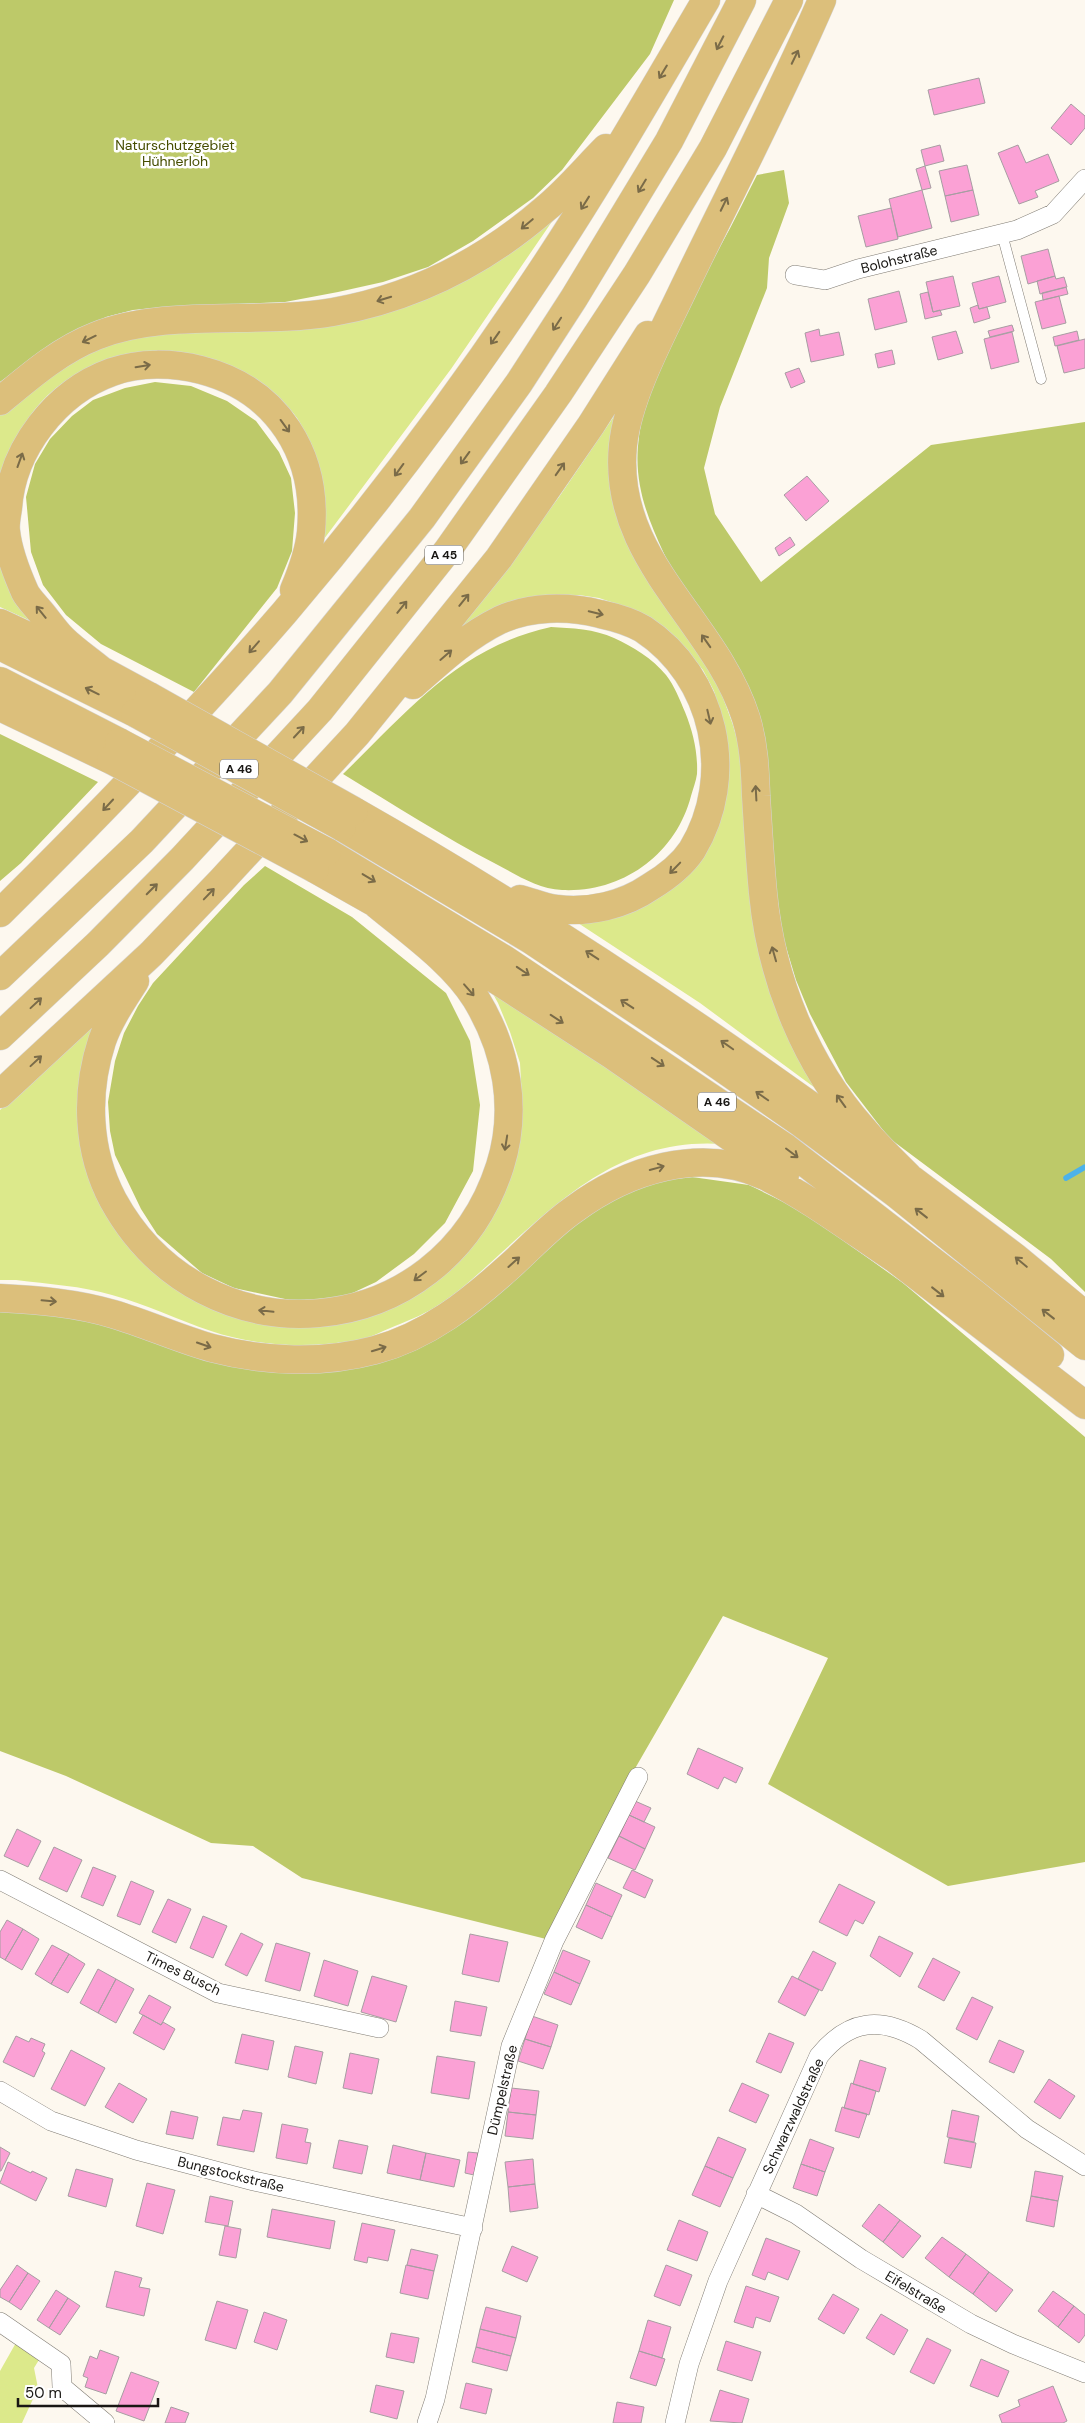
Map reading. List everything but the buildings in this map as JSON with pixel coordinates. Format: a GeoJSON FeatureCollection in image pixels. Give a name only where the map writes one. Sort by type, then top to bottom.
{"type":"FeatureCollection","features":[{"type":"Feature","properties":{"kind":"highway"},"geometry":{"type":"LineString","coordinates":[[0,913],[92,822],[286,611],[386,488],[501,329],[586,201],[706,0]]}},
{"type":"Feature","properties":{"kind":"highway","name":"A 45"},"geometry":{"type":"LineString","coordinates":[[0,976],[142,842],[280,693],[422,518],[519,383],[574,298],[669,141],[742,0]]}},
{"type":"Feature","properties":{"kind":"highway","name":"A 45"},"geometry":{"type":"LineString","coordinates":[[0,1036],[98,944],[182,859],[320,710],[447,551],[558,394],[637,274],[713,148],[789,0]]}},
{"type":"Feature","properties":{"kind":"highway"},"geometry":{"type":"LineString","coordinates":[[822,0],[660,338],[632,407],[623,443],[622,478],[628,511],[642,545],[675,599],[708,643],[729,678],[746,718],[755,755],[763,895],[769,937],[782,986],[798,1028],[818,1066],[841,1101],[862,1128],[908,1176]]}},
{"type":"Feature","properties":{"kind":"highway"},"geometry":{"type":"LineString","coordinates":[[0,402],[47,363],[67,351],[96,336],[125,327],[172,321],[332,312],[420,288],[474,262],[514,234],[546,208],[637,116]]}},
{"type":"Feature","properties":{"kind":"highway"},"geometry":{"type":"LineString","coordinates":[[0,1094],[151,954],[222,881],[357,734],[498,558],[591,424],[703,247]]}},
{"type":"Feature","properties":{"kind":"highway"},"geometry":{"type":"LineString","coordinates":[[142,704],[64,640],[26,594],[14,564],[6,530],[9,490],[22,452],[47,417],[78,391],[112,372],[148,365],[184,365],[221,375],[252,393],[278,416],[295,439],[306,468],[312,498],[311,533],[305,563],[286,611]]}},
{"type":"Feature","properties":{"kind":"highway"},"geometry":{"type":"LineString","coordinates":[[348,819],[430,854],[520,899],[556,910],[599,908],[633,899],[667,876],[691,851],[706,819],[713,792],[716,761],[715,741],[708,709],[692,679],[670,651],[642,629],[612,617],[577,608],[540,609],[502,620],[459,644],[357,734]]}},
{"type":"Feature","properties":{"kind":"highway"},"geometry":{"type":"LineString","coordinates":[[0,622],[101,670]]}},
{"type":"Feature","properties":{"kind":"highway","name":"A 46"},"geometry":{"type":"LineString","coordinates":[[0,646],[142,704],[348,819],[678,1037],[801,1123],[895,1193],[1085,1346]]}},
{"type":"Feature","properties":{"kind":"highway","name":"A 46"},"geometry":{"type":"LineString","coordinates":[[0,681],[115,751],[504,959],[786,1148],[975,1294],[1085,1384]]}},
{"type":"Feature","properties":{"kind":"highway"},"geometry":{"type":"LineString","coordinates":[[0,708],[41,727],[115,751]]}},
{"type":"Feature","properties":{"kind":"highway"},"geometry":{"type":"LineString","coordinates":[[430,854],[567,939],[696,1024],[908,1176],[1015,1257],[1085,1315]]}},
{"type":"Feature","properties":{"kind":"highway"},"geometry":{"type":"LineString","coordinates":[[151,954],[120,1004],[103,1039],[93,1079],[90,1111],[95,1149],[100,1171],[124,1220],[148,1249],[189,1283],[216,1297],[255,1310],[293,1314],[346,1308],[382,1297],[415,1280],[448,1255],[474,1224],[492,1192],[505,1151],[511,1111],[505,1066],[493,1031],[475,997],[448,965],[369,898],[321,861]]}},
{"type":"Feature","properties":{"kind":"highway"},"geometry":{"type":"LineString","coordinates":[[369,898],[612,1054],[755,1153],[1085,1405]]}},
{"type":"Feature","properties":{"kind":"highway"},"geometry":{"type":"LineString","coordinates":[[0,1298],[70,1303],[112,1313],[211,1348],[253,1357],[292,1360],[331,1358],[376,1350],[413,1336],[445,1319],[485,1289],[572,1210],[611,1185],[653,1168],[680,1163],[736,1166],[764,1176],[793,1192],[900,1262]]}},
{"type":"Feature","properties":{"kind":"street","name":"Bolohstraße"},"geometry":{"type":"LineString","coordinates":[[795,275],[825,280],[854,270],[1017,230],[1053,214],[1085,179]]}},
{"type":"Feature","properties":{"kind":"street","name":"Dümpelstraße"},"geometry":{"type":"LineString","coordinates":[[427,2423],[435,2399],[511,2046],[554,1941],[638,1777]]}},
{"type":"Feature","properties":{"kind":"street","name":"Times Busch"},"geometry":{"type":"LineString","coordinates":[[0,1880],[218,1993],[380,2028]]}},
{"type":"Feature","properties":{"kind":"street","name":"Schwarzwaldstraße"},"geometry":{"type":"LineString","coordinates":[[676,2423],[689,2364],[718,2281],[819,2056],[832,2040],[845,2031],[869,2024],[904,2029],[921,2040],[1027,2129],[1085,2166]]}},
{"type":"Feature","properties":{"kind":"street","name":"Bungstockstraße"},"geometry":{"type":"LineString","coordinates":[[0,2091],[51,2120],[136,2150],[254,2181],[473,2228]]}},
{"type":"Feature","properties":{"kind":"street","name":"Eifelstraße"},"geometry":{"type":"LineString","coordinates":[[756,2194],[796,2214],[869,2263],[963,2319],[1013,2344],[1085,2374]]}},
{"type":"Feature","properties":{"kind":"street"},"geometry":{"type":"LineString","coordinates":[[0,2322],[61,2364],[62,2387],[105,2423]]}},
{"type":"Feature","properties":{"kind":"lane"},"geometry":{"type":"LineString","coordinates":[[1002,234],[1041,379]]}},
{"type":"Feature","properties":{"kind":"green space","name":"Naturschutzgebiet Hühnerloh"},"geometry":{"type":"Polygon","coordinates":[[[0,0],[674,0],[650,54],[562,170],[533,198],[473,241],[428,267],[383,282],[285,302],[165,307],[133,310],[106,317],[52,345],[0,382],[0,0]]]}},
{"type":"Feature","properties":{"kind":"green space"},"geometry":{"type":"Polygon","coordinates":[[[784,170],[789,203],[769,258],[767,288],[720,407],[704,468],[715,514],[761,582],[931,445],[1085,422],[1085,1292],[1051,1259],[889,1138],[846,1082],[810,1014],[796,980],[783,937],[772,860],[770,817],[684,599],[645,506],[640,487],[638,446],[642,420],[658,368],[682,317],[757,175],[784,170]]]}},
{"type":"Feature","properties":{"kind":"green space"},"geometry":{"type":"Polygon","coordinates":[[[564,204],[451,369],[321,543],[308,444],[297,418],[284,403],[259,386],[215,363],[181,352],[135,353],[112,358],[70,378],[51,392],[35,409],[19,435],[0,492],[0,415],[43,379],[78,355],[104,345],[140,336],[462,281],[516,246],[564,204]]]}},
{"type":"Feature","properties":{"kind":"green space"},"geometry":{"type":"Polygon","coordinates":[[[155,382],[191,386],[227,401],[256,421],[279,452],[291,478],[295,513],[292,551],[277,588],[194,692],[101,644],[66,615],[43,585],[31,552],[26,497],[35,464],[50,439],[72,416],[93,400],[125,388],[155,382]]]}},
{"type":"Feature","properties":{"kind":"green space"},"geometry":{"type":"Polygon","coordinates":[[[623,403],[614,446],[714,673],[733,725],[740,750],[748,823],[826,1096],[700,1003],[578,923],[678,878],[725,732],[714,691],[703,670],[683,645],[662,628],[626,607],[599,598],[579,595],[531,597],[508,602],[458,631],[559,497],[623,403]]]}},
{"type":"Feature","properties":{"kind":"green space"},"geometry":{"type":"Polygon","coordinates":[[[0,559],[35,623],[0,607],[0,559]]]}},
{"type":"Feature","properties":{"kind":"green space"},"geometry":{"type":"Polygon","coordinates":[[[551,627],[583,630],[607,635],[649,658],[672,683],[685,712],[696,750],[697,774],[695,782],[684,817],[673,836],[660,852],[644,866],[626,877],[606,885],[584,889],[553,889],[528,881],[457,843],[343,774],[413,705],[462,666],[518,636],[551,627]]]}},
{"type":"Feature","properties":{"kind":"green space"},"geometry":{"type":"Polygon","coordinates":[[[0,734],[98,782],[21,863],[0,881],[0,734]]]}},
{"type":"Feature","properties":{"kind":"green space"},"geometry":{"type":"Polygon","coordinates":[[[265,866],[352,917],[446,993],[470,1041],[480,1105],[473,1171],[445,1223],[414,1254],[376,1282],[346,1296],[294,1301],[234,1288],[202,1273],[157,1234],[141,1209],[115,1155],[110,1131],[108,1102],[115,1061],[124,1033],[138,1006],[153,983],[244,885],[265,866]]]}},
{"type":"Feature","properties":{"kind":"green space"},"geometry":{"type":"Polygon","coordinates":[[[487,983],[723,1144],[689,1144],[657,1150],[628,1160],[600,1174],[574,1191],[549,1211],[448,1299],[418,1316],[362,1339],[306,1345],[286,1345],[248,1340],[211,1331],[137,1303],[101,1292],[53,1284],[0,1280],[0,1110],[93,1026],[80,1080],[143,1258],[171,1284],[200,1301],[231,1312],[437,1278],[467,1252],[493,1210],[519,1134],[522,1100],[520,1063],[510,1032],[487,983]]]}},
{"type":"Feature","properties":{"kind":"green space"},"geometry":{"type":"Polygon","coordinates":[[[692,1177],[749,1185],[802,1211],[903,1283],[1085,1437],[1085,1862],[948,1886],[768,1784],[828,1658],[723,1616],[633,1772],[546,1939],[302,1878],[253,1846],[211,1843],[66,1776],[0,1751],[0,1310],[40,1312],[343,1369],[537,1257],[593,1209],[649,1182],[692,1177]]]}},
{"type":"Feature","properties":{"kind":"green space"},"geometry":{"type":"Polygon","coordinates":[[[17,2341],[42,2355],[34,2368],[38,2388],[22,2423],[0,2423],[0,2371],[17,2341]]]}},
{"type":"Feature","properties":{"kind":"waterway"},"geometry":{"type":"LineString","coordinates":[[1066,1178],[1085,1167]]}}]}
